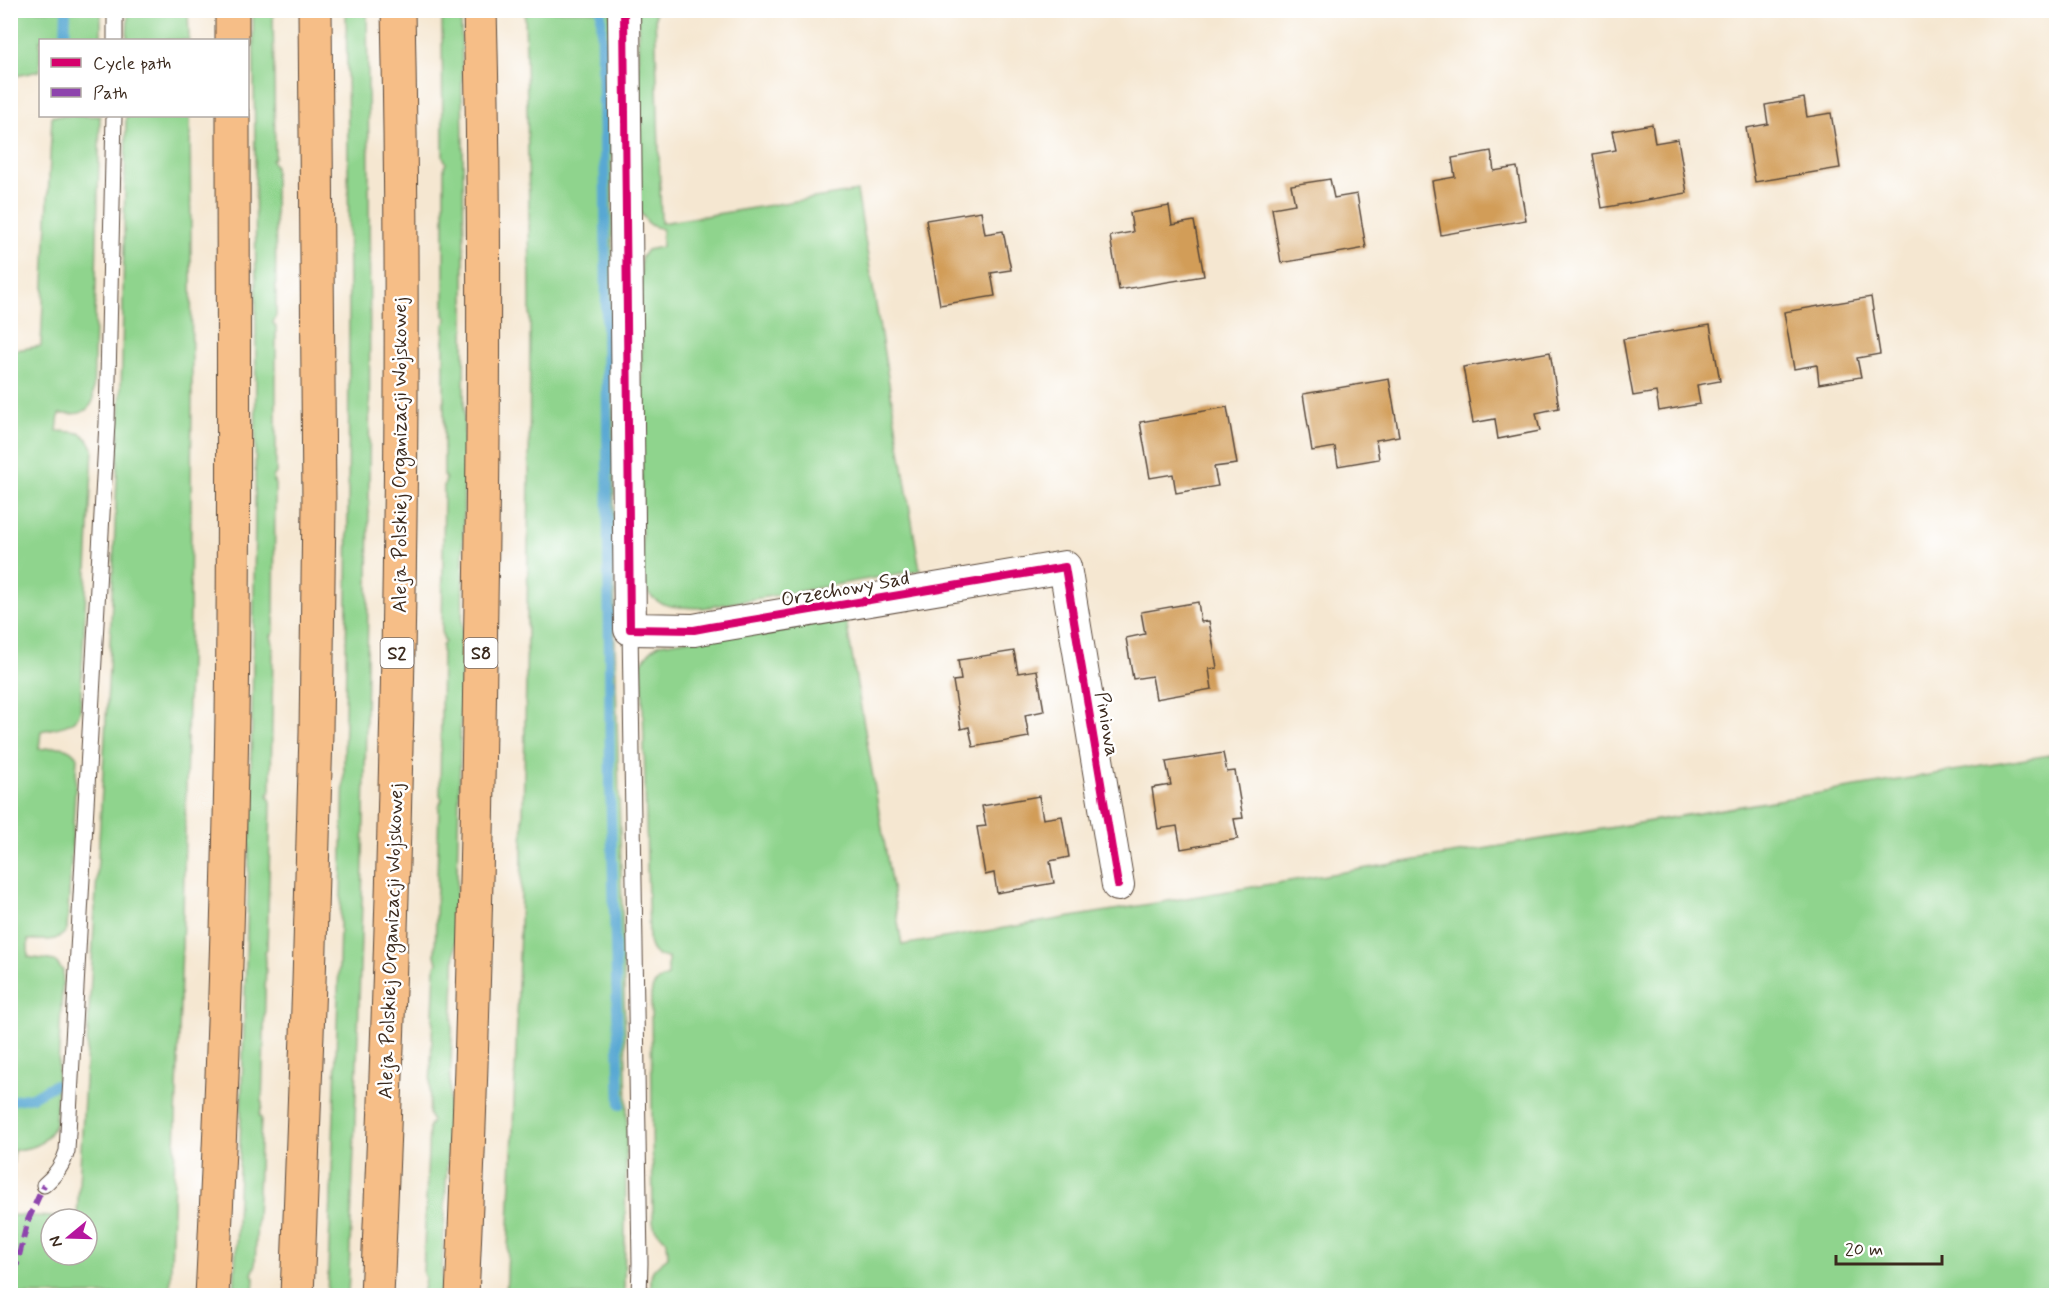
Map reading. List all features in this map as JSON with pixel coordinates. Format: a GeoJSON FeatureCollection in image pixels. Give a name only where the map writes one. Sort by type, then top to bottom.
{"type":"FeatureCollection","features":[{"type":"Feature","properties":{"kind":"highway"},"geometry":{"type":"LineString","coordinates":[[232,10],[232,39]]}},
{"type":"Feature","properties":{"kind":"highway"},"geometry":{"type":"LineString","coordinates":[[297,1296],[316,733],[319,504],[315,10]]}},
{"type":"Feature","properties":{"kind":"highway","name":"Aleja Polskiej Organizacji Wojskowej"},"geometry":{"type":"LineString","coordinates":[[376,1296],[389,1020],[400,489],[398,10]]}},
{"type":"Feature","properties":{"kind":"highway","name":"S8"},"geometry":{"type":"LineString","coordinates":[[462,1296],[476,937],[483,523],[484,210],[480,10]]}},
{"type":"Feature","properties":{"kind":"highway"},"geometry":{"type":"LineString","coordinates":[[212,1296],[222,1081],[232,713],[233,117]]}},
{"type":"Feature","properties":{"kind":"street"},"geometry":{"type":"LineString","coordinates":[[624,10],[630,629]]}},
{"type":"Feature","properties":{"kind":"street","name":"Orzechowy Sad"},"geometry":{"type":"LineString","coordinates":[[630,629],[694,630],[1065,567]]}},
{"type":"Feature","properties":{"kind":"street","name":"Piniowa"},"geometry":{"type":"LineString","coordinates":[[1065,567],[1118,885]]}},
{"type":"Feature","properties":{"kind":"lane"},"geometry":{"type":"LineString","coordinates":[[115,10],[115,39]]}},
{"type":"Feature","properties":{"kind":"lane"},"geometry":{"type":"LineString","coordinates":[[44,1185],[55,1176],[68,1151],[107,423],[114,117]]}},
{"type":"Feature","properties":{"kind":"lane"},"geometry":{"type":"LineString","coordinates":[[630,629],[639,1296]]}},
{"type":"Feature","properties":{"kind":"green space"},"geometry":{"type":"Polygon","coordinates":[[[11,10],[101,11],[101,39],[39,39],[39,71],[11,77],[11,10]]]}},
{"type":"Feature","properties":{"kind":"green space"},"geometry":{"type":"Polygon","coordinates":[[[367,10],[369,492],[360,974],[348,1295],[327,1296],[339,974],[346,653],[349,332],[346,11],[367,10]]]}},
{"type":"Feature","properties":{"kind":"green space"},"geometry":{"type":"Polygon","coordinates":[[[128,11],[188,11],[189,39],[127,39],[128,11]]]}},
{"type":"Feature","properties":{"kind":"green space"},"geometry":{"type":"Polygon","coordinates":[[[253,11],[273,11],[275,157],[272,160],[275,168],[276,315],[273,323],[276,327],[276,473],[273,477],[275,485],[274,632],[271,636],[273,644],[271,790],[268,795],[271,802],[267,949],[264,953],[266,961],[262,1107],[259,1115],[261,1118],[255,1267],[252,1274],[254,1278],[253,1295],[234,1296],[246,974],[253,653],[256,332],[253,11]]]}},
{"type":"Feature","properties":{"kind":"green space"},"geometry":{"type":"Polygon","coordinates":[[[442,11],[461,11],[464,493],[459,814],[441,1295],[422,1296],[425,1278],[423,1274],[429,1126],[432,1122],[429,1114],[435,966],[437,963],[435,955],[439,807],[442,799],[440,795],[442,646],[445,642],[442,634],[444,486],[446,479],[444,475],[444,326],[447,319],[444,315],[444,167],[446,163],[443,156],[442,11]]]}},
{"type":"Feature","properties":{"kind":"green space"},"geometry":{"type":"Polygon","coordinates":[[[525,11],[611,11],[615,640],[627,1107],[624,1295],[506,1296],[520,930],[528,565],[530,282],[525,11]]]}},
{"type":"Feature","properties":{"kind":"green space"},"geometry":{"type":"Polygon","coordinates":[[[638,11],[655,11],[661,223],[857,191],[920,570],[703,608],[675,607],[661,603],[648,593],[642,584],[641,258],[647,250],[662,247],[662,229],[650,225],[639,211],[638,11]]]}},
{"type":"Feature","properties":{"kind":"green space"},"geometry":{"type":"Polygon","coordinates":[[[52,117],[100,117],[93,401],[83,412],[59,414],[57,431],[82,434],[93,448],[80,712],[69,724],[41,731],[39,749],[55,747],[69,749],[77,757],[67,929],[64,934],[55,939],[28,940],[28,957],[55,961],[63,971],[55,1125],[39,1144],[14,1150],[11,1215],[39,1216],[39,1267],[99,1267],[99,1207],[78,1207],[109,668],[122,362],[126,117],[190,117],[192,389],[190,617],[170,1295],[11,1295],[10,351],[41,346],[52,117]]]}},
{"type":"Feature","properties":{"kind":"green space"},"geometry":{"type":"Polygon","coordinates":[[[845,615],[902,945],[2056,754],[2056,1295],[651,1295],[652,1273],[668,1257],[667,1241],[655,1229],[653,1222],[651,996],[656,983],[668,976],[668,958],[655,953],[649,941],[642,662],[652,649],[660,644],[845,615]]]}},
{"type":"Feature","properties":{"kind":"building"},"geometry":{"type":"Polygon","coordinates":[[[1804,98],[1807,117],[1831,113],[1840,168],[1755,182],[1746,128],[1768,124],[1765,105],[1804,98]]]}},
{"type":"Feature","properties":{"kind":"building"},"geometry":{"type":"Polygon","coordinates":[[[1652,124],[1655,143],[1678,139],[1687,193],[1602,208],[1593,154],[1616,150],[1612,131],[1652,124]]]}},
{"type":"Feature","properties":{"kind":"building"},"geometry":{"type":"Polygon","coordinates":[[[1491,151],[1494,171],[1517,167],[1526,220],[1441,235],[1432,181],[1455,177],[1452,158],[1491,151]]]}},
{"type":"Feature","properties":{"kind":"building"},"geometry":{"type":"Polygon","coordinates":[[[1330,179],[1334,198],[1357,194],[1366,248],[1281,263],[1272,208],[1295,204],[1291,185],[1330,179]]]}},
{"type":"Feature","properties":{"kind":"building"},"geometry":{"type":"Polygon","coordinates":[[[1169,206],[1172,225],[1194,221],[1204,276],[1119,290],[1110,236],[1133,232],[1130,213],[1169,206]]]}},
{"type":"Feature","properties":{"kind":"building"},"geometry":{"type":"Polygon","coordinates":[[[981,211],[985,234],[1003,231],[1011,270],[991,273],[995,296],[940,305],[926,220],[981,211]]]}},
{"type":"Feature","properties":{"kind":"building"},"geometry":{"type":"Polygon","coordinates":[[[1871,297],[1880,354],[1857,358],[1861,377],[1819,384],[1817,365],[1794,369],[1784,312],[1871,297]]]}},
{"type":"Feature","properties":{"kind":"building"},"geometry":{"type":"Polygon","coordinates":[[[1710,325],[1720,381],[1697,385],[1700,404],[1659,411],[1656,392],[1633,396],[1623,339],[1710,325]]]}},
{"type":"Feature","properties":{"kind":"building"},"geometry":{"type":"Polygon","coordinates":[[[1550,352],[1559,408],[1536,413],[1540,431],[1498,439],[1495,419],[1473,423],[1463,367],[1550,352]]]}},
{"type":"Feature","properties":{"kind":"building"},"geometry":{"type":"Polygon","coordinates":[[[1389,379],[1399,436],[1376,440],[1379,459],[1338,466],[1335,447],[1312,451],[1303,394],[1389,379]]]}},
{"type":"Feature","properties":{"kind":"building"},"geometry":{"type":"Polygon","coordinates":[[[1227,407],[1237,464],[1214,467],[1218,486],[1176,493],[1173,474],[1150,478],[1140,422],[1227,407]]]}},
{"type":"Feature","properties":{"kind":"building"},"geometry":{"type":"Polygon","coordinates":[[[1198,602],[1201,622],[1209,621],[1217,668],[1209,669],[1212,689],[1156,699],[1152,676],[1133,679],[1126,638],[1145,634],[1141,612],[1198,602]]]}},
{"type":"Feature","properties":{"kind":"building"},"geometry":{"type":"Polygon","coordinates":[[[1014,651],[1018,673],[1037,670],[1044,711],[1025,715],[1029,737],[973,747],[969,727],[961,729],[953,681],[961,680],[958,660],[1014,651]]]}},
{"type":"Feature","properties":{"kind":"building"},"geometry":{"type":"Polygon","coordinates":[[[1223,753],[1227,772],[1235,771],[1243,818],[1234,819],[1238,839],[1181,849],[1177,826],[1158,829],[1152,788],[1171,785],[1166,762],[1223,753]]]}},
{"type":"Feature","properties":{"kind":"building"},"geometry":{"type":"Polygon","coordinates":[[[1039,796],[1043,819],[1062,816],[1069,857],[1050,861],[1054,883],[997,893],[994,873],[985,875],[977,827],[986,826],[982,806],[1039,796]]]}},
{"type":"Feature","properties":{"kind":"waterway"},"geometry":{"type":"LineString","coordinates":[[65,39],[66,10]]}},
{"type":"Feature","properties":{"kind":"waterway"},"geometry":{"type":"LineString","coordinates":[[601,10],[605,195],[610,785],[620,1105]]}},
{"type":"Feature","properties":{"kind":"waterway"},"geometry":{"type":"LineString","coordinates":[[10,1101],[32,1097],[54,1085]]}},
{"type":"Feature","properties":{"kind":"marked path"},"geometry":{"type":"LineString","coordinates":[[10,1291],[28,1220],[44,1185]]}},
{"type":"Feature","properties":{"kind":"cycle path"},"geometry":{"type":"LineString","coordinates":[[624,10],[630,629],[694,630],[1065,567],[1118,885]]}}]}
